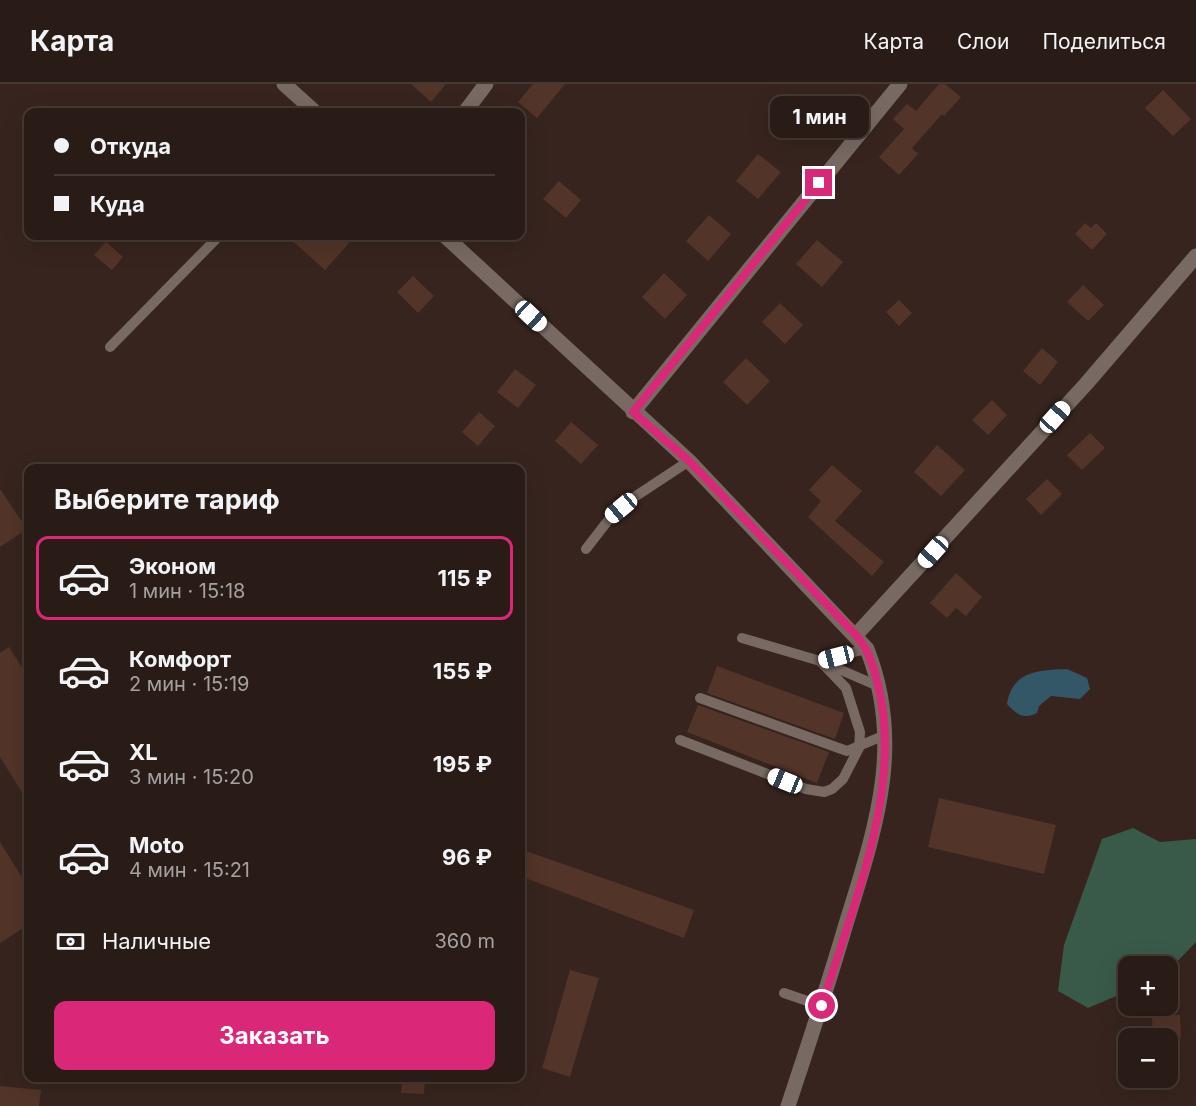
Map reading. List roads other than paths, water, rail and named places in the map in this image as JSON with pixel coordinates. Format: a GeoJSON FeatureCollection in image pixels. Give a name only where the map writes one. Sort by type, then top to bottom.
{"type":"FeatureCollection","features":[{"type":"Feature","properties":{"kind":"street"},"geometry":{"type":"LineString","coordinates":[[284,84],[311,108]]}},
{"type":"Feature","properties":{"kind":"street"},"geometry":{"type":"LineString","coordinates":[[468,108],[486,84]]}},
{"type":"Feature","properties":{"kind":"street"},"geometry":{"type":"LineString","coordinates":[[633,412],[900,84]]}},
{"type":"Feature","properties":{"kind":"street"},"geometry":{"type":"LineString","coordinates":[[449,240],[633,412],[689,461],[867,649],[878,686],[885,735],[886,757],[877,821],[822,1006],[788,1106]]}},
{"type":"Feature","properties":{"kind":"street"},"geometry":{"type":"LineString","coordinates":[[856,635],[1086,384],[1196,256]]}},
{"type":"Feature","properties":{"kind":"lane"},"geometry":{"type":"LineString","coordinates":[[110,348],[215,240]]}},
{"type":"Feature","properties":{"kind":"lane"},"geometry":{"type":"LineString","coordinates":[[586,549],[610,518],[633,498],[689,461]]}},
{"type":"Feature","properties":{"kind":"lane"},"geometry":{"type":"LineString","coordinates":[[742,638],[820,661],[878,686]]}},
{"type":"Feature","properties":{"kind":"lane"},"geometry":{"type":"LineString","coordinates":[[820,661],[867,649]]}},
{"type":"Feature","properties":{"kind":"lane"},"geometry":{"type":"LineString","coordinates":[[680,740],[806,789],[824,792],[832,789],[843,779],[859,748],[860,732],[846,688],[820,661]]}},
{"type":"Feature","properties":{"kind":"lane"},"geometry":{"type":"LineString","coordinates":[[700,698],[847,752],[885,735]]}},
{"type":"Feature","properties":{"kind":"lane"},"geometry":{"type":"LineString","coordinates":[[784,993],[822,1006]]}},
{"type":"Feature","properties":{"kind":"water"},"geometry":{"type":"Polygon","coordinates":[[[1067,669],[1087,678],[1090,689],[1080,699],[1051,696],[1039,706],[1037,713],[1028,716],[1017,713],[1007,704],[1015,685],[1028,674],[1067,669]]]}}]}
